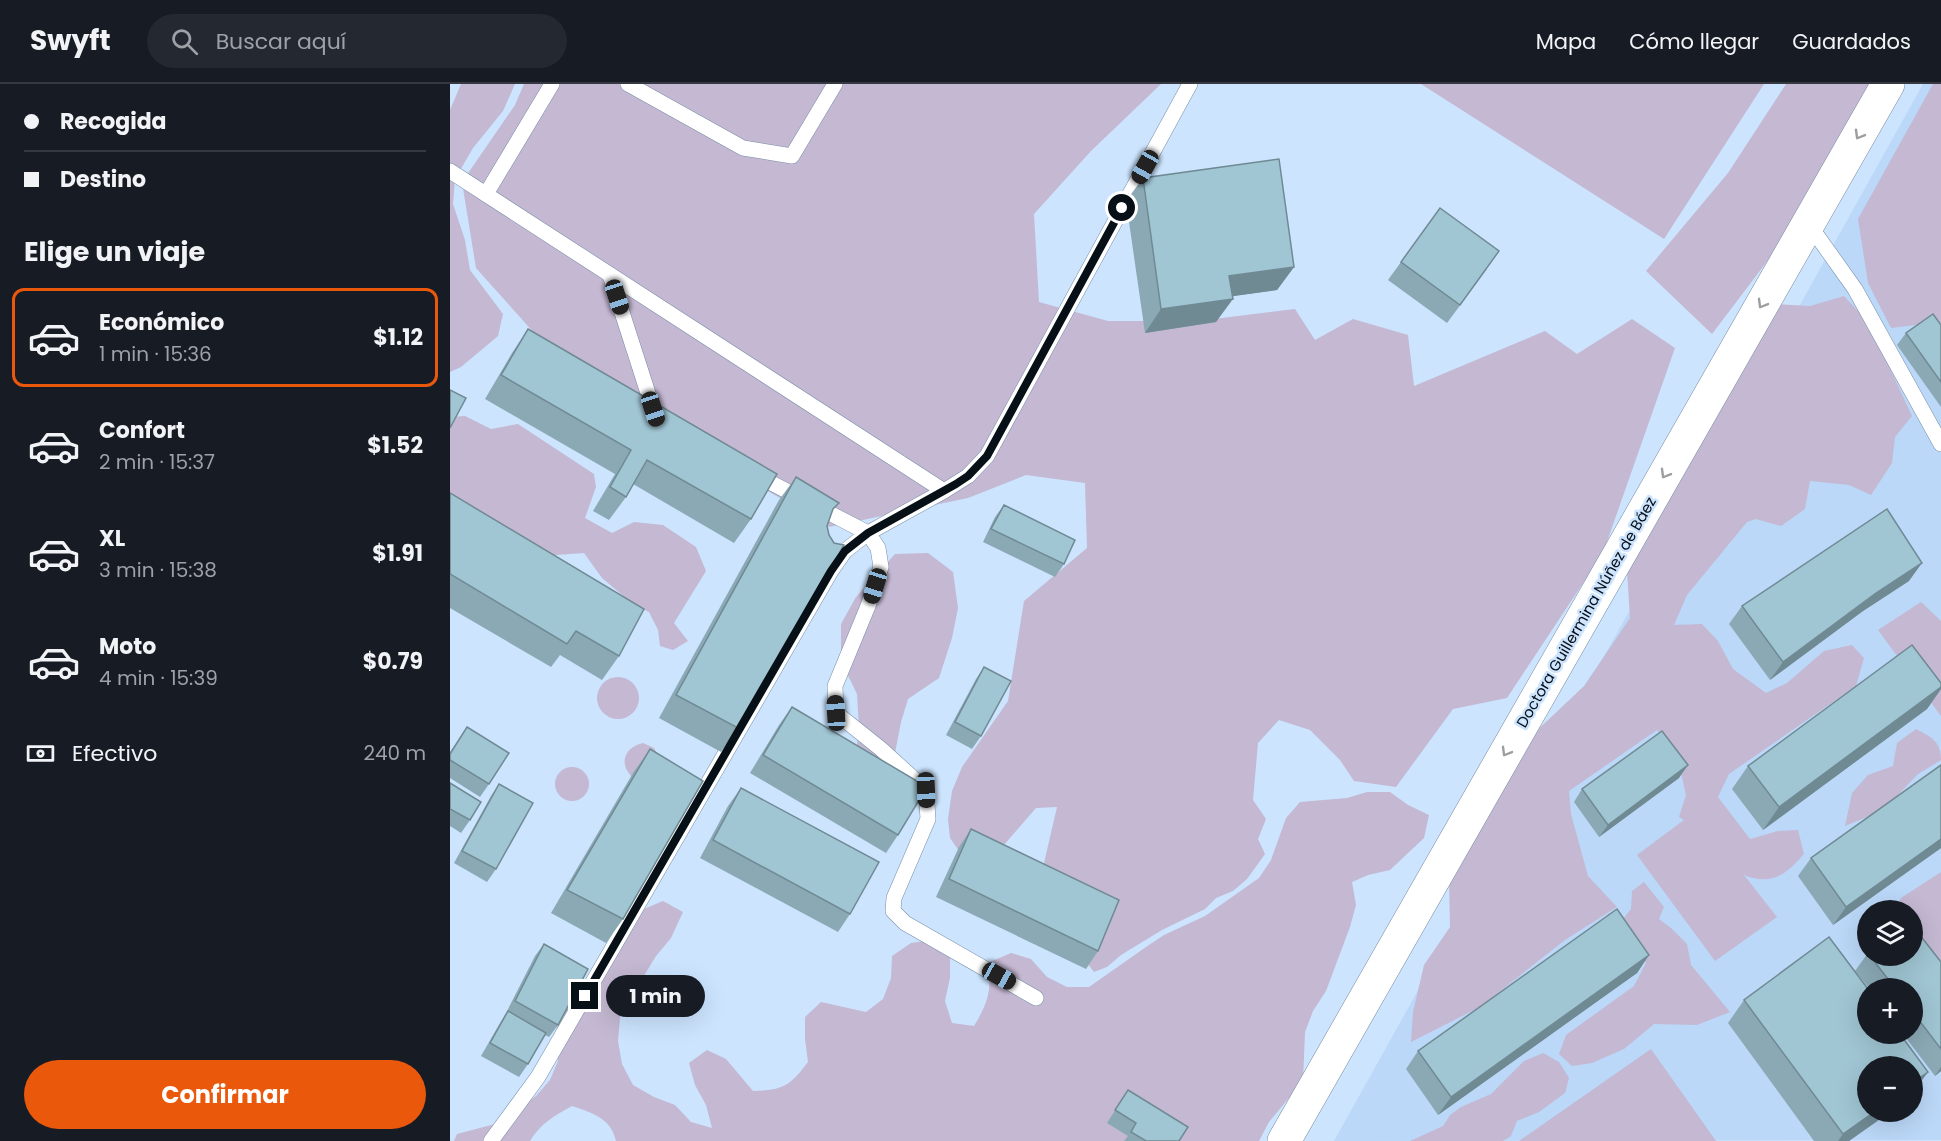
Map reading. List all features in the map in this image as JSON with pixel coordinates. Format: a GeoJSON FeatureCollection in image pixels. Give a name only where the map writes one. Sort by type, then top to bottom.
{"type":"FeatureCollection","features":[{"type":"Feature","properties":{"kind":"street","name":"Doctora Guillermina Núñez de Báez"},"geometry":{"type":"LineString","coordinates":[[1284,1141],[1888,84]]}},
{"type":"Feature","properties":{"kind":"lane"},"geometry":{"type":"LineString","coordinates":[[486,194],[552,84]]}},
{"type":"Feature","properties":{"kind":"lane"},"geometry":{"type":"LineString","coordinates":[[628,84],[743,148],[792,156],[835,84]]}},
{"type":"Feature","properties":{"kind":"lane"},"geometry":{"type":"LineString","coordinates":[[491,1141],[538,1077],[831,571],[845,551],[868,533],[968,476],[987,456],[1190,84]]}},
{"type":"Feature","properties":{"kind":"lane"},"geometry":{"type":"LineString","coordinates":[[450,171],[944,491]]}},
{"type":"Feature","properties":{"kind":"lane"},"geometry":{"type":"LineString","coordinates":[[1808,223],[1855,289],[1941,444]]}},
{"type":"Feature","properties":{"kind":"lane"},"geometry":{"type":"LineString","coordinates":[[610,275],[660,432]]}},
{"type":"Feature","properties":{"kind":"lane"},"geometry":{"type":"LineString","coordinates":[[746,469],[868,533],[878,548],[881,567],[868,606],[835,686],[836,713],[881,749],[926,790],[928,819],[894,898],[893,911],[905,923],[1036,998]]}},
{"type":"Feature","properties":{"kind":"shaded area"},"geometry":{"type":"Polygon","coordinates":[[[461,84],[515,84],[503,111],[473,148],[455,179],[453,204],[465,240],[470,270],[503,314],[498,336],[461,367],[450,372],[450,110],[461,84]]]}},
{"type":"Feature","properties":{"kind":"shaded area"},"geometry":{"type":"Polygon","coordinates":[[[524,84],[1161,84],[1091,151],[1034,214],[1039,302],[1108,321],[1198,321],[1295,309],[1315,340],[1353,319],[1408,335],[1414,386],[1545,331],[1577,354],[1632,319],[1675,348],[1603,553],[1507,698],[1453,709],[1396,787],[1354,781],[1340,760],[1310,730],[1279,720],[1258,743],[1253,800],[1266,819],[1258,839],[1265,854],[1247,879],[1233,891],[1216,898],[1205,909],[1162,930],[1121,955],[1107,967],[1094,972],[1084,959],[1051,887],[1044,863],[1057,807],[1036,808],[990,861],[966,861],[950,838],[948,819],[952,791],[962,767],[1008,701],[1024,601],[1087,548],[1085,483],[1026,475],[968,498],[829,527],[744,477],[535,334],[476,268],[462,182],[515,105],[524,84]]]}},
{"type":"Feature","properties":{"kind":"shaded area"},"geometry":{"type":"Polygon","coordinates":[[[1421,84],[1764,84],[1664,239],[1421,84]]]}},
{"type":"Feature","properties":{"kind":"shaded area"},"geometry":{"type":"Polygon","coordinates":[[[1786,84],[1876,84],[1781,243],[1712,334],[1646,271],[1728,173],[1786,84]]]}},
{"type":"Feature","properties":{"kind":"shaded area"},"geometry":{"type":"Polygon","coordinates":[[[1923,84],[1941,84],[1941,1140],[1334,1141],[1923,84]]]}},
{"type":"Feature","properties":{"kind":"shaded area"},"geometry":{"type":"Polygon","coordinates":[[[1933,84],[1941,84],[1941,325],[1932,323],[1891,328],[1868,283],[1858,219],[1933,84]]]}},
{"type":"Feature","properties":{"kind":"shaded area"},"geometry":{"type":"Polygon","coordinates":[[[1844,296],[1869,323],[1912,416],[1895,437],[1892,463],[1871,495],[1849,485],[1810,481],[1805,509],[1781,526],[1756,519],[1747,522],[1687,595],[1674,625],[1702,624],[1718,641],[1733,669],[1766,693],[1787,683],[1824,651],[1852,645],[1864,658],[1856,686],[1729,774],[1718,797],[1750,839],[1778,831],[1798,830],[1804,854],[1791,868],[1770,879],[1744,875],[1777,917],[1715,961],[1637,855],[1684,820],[1679,817],[1686,795],[1677,755],[1657,730],[1569,791],[1571,814],[1588,876],[1617,907],[1565,940],[1480,1007],[1411,1042],[1413,1012],[1424,965],[1450,927],[1448,831],[1492,773],[1584,686],[1630,618],[1626,554],[1681,437],[1715,352],[1758,303],[1810,306],[1844,296]]]}},
{"type":"Feature","properties":{"kind":"shaded area"},"geometry":{"type":"Polygon","coordinates":[[[465,416],[491,429],[518,424],[594,474],[596,487],[585,518],[612,533],[634,522],[663,525],[696,547],[706,571],[674,623],[688,641],[673,650],[660,646],[658,630],[649,612],[634,605],[602,578],[584,553],[556,555],[543,566],[450,516],[450,417],[465,416]]]}},
{"type":"Feature","properties":{"kind":"shaded area"},"geometry":{"type":"Polygon","coordinates":[[[928,553],[953,572],[958,608],[952,638],[939,678],[908,699],[895,753],[879,765],[856,753],[859,728],[857,694],[841,661],[841,624],[856,597],[895,554],[928,553]]]}},
{"type":"Feature","properties":{"kind":"shaded area"},"geometry":{"type":"Polygon","coordinates":[[[1921,602],[1941,621],[1941,716],[1878,630],[1921,602]]]}},
{"type":"Feature","properties":{"kind":"shaded area"},"geometry":{"type":"Polygon","coordinates":[[[618,677],[626,678],[633,683],[638,690],[638,706],[633,713],[626,718],[618,719],[610,718],[603,713],[598,706],[597,698],[598,690],[603,683],[610,678],[618,677]]]}},
{"type":"Feature","properties":{"kind":"shaded area"},"geometry":{"type":"Polygon","coordinates":[[[1916,729],[1931,737],[1937,744],[1941,760],[1918,774],[1894,799],[1872,815],[1845,826],[1852,793],[1868,775],[1893,766],[1897,743],[1916,729]]]}},
{"type":"Feature","properties":{"kind":"shaded area"},"geometry":{"type":"Polygon","coordinates":[[[643,743],[654,748],[660,759],[632,777],[625,766],[625,756],[632,748],[643,743]]]}},
{"type":"Feature","properties":{"kind":"shaded area"},"geometry":{"type":"Polygon","coordinates":[[[572,767],[584,772],[589,784],[584,796],[572,801],[560,796],[555,784],[560,772],[572,767]]]}},
{"type":"Feature","properties":{"kind":"shaded area"},"geometry":{"type":"Polygon","coordinates":[[[1367,792],[1390,792],[1408,805],[1429,815],[1424,838],[1390,870],[1368,875],[1352,882],[1356,905],[1350,927],[1326,991],[1313,1011],[1305,1032],[1303,1081],[1269,1122],[1259,1141],[616,1141],[610,1127],[600,1117],[572,1106],[548,1121],[530,1141],[454,1141],[457,1134],[499,1123],[536,1096],[550,1080],[558,1061],[556,1016],[573,1000],[591,990],[644,909],[663,901],[683,912],[671,938],[656,956],[620,1018],[618,1041],[622,1064],[633,1085],[654,1097],[675,1105],[691,1122],[712,1128],[706,1105],[695,1085],[689,1063],[707,1050],[726,1059],[753,1091],[779,1088],[785,1085],[796,1077],[808,1062],[805,1017],[821,1002],[866,1012],[883,999],[891,978],[892,956],[911,943],[932,940],[950,954],[950,978],[945,1001],[952,1023],[974,1026],[988,995],[990,962],[1011,953],[1031,959],[1047,977],[1067,987],[1089,987],[1164,935],[1205,916],[1259,878],[1271,860],[1286,818],[1300,802],[1347,798],[1367,792]]]}},
{"type":"Feature","properties":{"kind":"shaded area"},"geometry":{"type":"Polygon","coordinates":[[[1941,872],[1941,974],[1923,957],[1923,900],[1900,900],[1941,872]]]}},
{"type":"Feature","properties":{"kind":"shaded area"},"geometry":{"type":"Polygon","coordinates":[[[1644,882],[1664,907],[1659,919],[1687,944],[1691,965],[1730,1012],[1697,1025],[1654,1024],[1624,1049],[1592,1063],[1572,1066],[1559,1054],[1566,1035],[1634,986],[1646,963],[1622,920],[1631,909],[1632,891],[1644,882]]]}},
{"type":"Feature","properties":{"kind":"shaded area"},"geometry":{"type":"Polygon","coordinates":[[[1651,1049],[1716,1141],[1519,1141],[1651,1049]]]}},
{"type":"Feature","properties":{"kind":"shaded area"},"geometry":{"type":"Polygon","coordinates":[[[1543,1053],[1559,1062],[1569,1078],[1565,1093],[1539,1112],[1517,1121],[1511,1136],[1503,1141],[1410,1141],[1443,1126],[1450,1115],[1461,1107],[1491,1094],[1524,1061],[1543,1053]]]}},
{"type":"Feature","properties":{"kind":"building"},"geometry":{"type":"Polygon","coordinates":[[[1279,159],[1294,267],[1229,276],[1233,299],[1161,309],[1143,178],[1279,159]]]}},
{"type":"Feature","properties":{"kind":"building"},"geometry":{"type":"Polygon","coordinates":[[[1440,208],[1499,251],[1460,305],[1401,262],[1440,208]]]}},
{"type":"Feature","properties":{"kind":"building"},"geometry":{"type":"Polygon","coordinates":[[[1933,314],[1941,325],[1941,382],[1906,333],[1933,314]]]}},
{"type":"Feature","properties":{"kind":"building"},"geometry":{"type":"Polygon","coordinates":[[[528,329],[777,474],[751,519],[647,460],[626,497],[610,487],[631,450],[501,375],[528,329]]]}},
{"type":"Feature","properties":{"kind":"building"},"geometry":{"type":"Polygon","coordinates":[[[450,390],[466,398],[450,428],[450,390]]]}},
{"type":"Feature","properties":{"kind":"building"},"geometry":{"type":"Polygon","coordinates":[[[796,477],[839,503],[833,509],[827,526],[834,543],[844,545],[738,728],[676,695],[796,477]]]}},
{"type":"Feature","properties":{"kind":"building"},"geometry":{"type":"Polygon","coordinates":[[[450,493],[644,609],[619,656],[576,631],[567,644],[450,574],[450,493]]]}},
{"type":"Feature","properties":{"kind":"building"},"geometry":{"type":"Polygon","coordinates":[[[1004,505],[1075,540],[1064,564],[991,529],[1004,505]]]}},
{"type":"Feature","properties":{"kind":"building"},"geometry":{"type":"Polygon","coordinates":[[[1887,509],[1922,563],[1876,593],[1783,662],[1742,606],[1887,509]]]}},
{"type":"Feature","properties":{"kind":"building"},"geometry":{"type":"Polygon","coordinates":[[[1912,645],[1941,683],[1941,687],[1779,807],[1748,766],[1912,645]]]}},
{"type":"Feature","properties":{"kind":"building"},"geometry":{"type":"Polygon","coordinates":[[[984,667],[1011,681],[981,736],[955,722],[984,667]]]}},
{"type":"Feature","properties":{"kind":"building"},"geometry":{"type":"Polygon","coordinates":[[[792,707],[927,787],[898,835],[763,755],[792,707]]]}},
{"type":"Feature","properties":{"kind":"building"},"geometry":{"type":"Polygon","coordinates":[[[467,727],[509,753],[489,784],[450,760],[450,754],[467,727]]]}},
{"type":"Feature","properties":{"kind":"building"},"geometry":{"type":"Polygon","coordinates":[[[1662,731],[1688,765],[1608,825],[1582,789],[1662,731]]]}},
{"type":"Feature","properties":{"kind":"building"},"geometry":{"type":"Polygon","coordinates":[[[650,749],[703,781],[623,919],[567,890],[650,749]]]}},
{"type":"Feature","properties":{"kind":"building"},"geometry":{"type":"Polygon","coordinates":[[[1941,765],[1941,839],[1846,907],[1811,858],[1941,765]]]}},
{"type":"Feature","properties":{"kind":"building"},"geometry":{"type":"Polygon","coordinates":[[[450,783],[481,802],[470,820],[450,809],[450,783]]]}},
{"type":"Feature","properties":{"kind":"building"},"geometry":{"type":"Polygon","coordinates":[[[499,784],[533,803],[496,869],[462,851],[499,784]]]}},
{"type":"Feature","properties":{"kind":"building"},"geometry":{"type":"Polygon","coordinates":[[[741,788],[879,862],[850,914],[713,840],[741,788]]]}},
{"type":"Feature","properties":{"kind":"building"},"geometry":{"type":"Polygon","coordinates":[[[971,829],[1119,900],[1098,951],[949,879],[971,829]]]}},
{"type":"Feature","properties":{"kind":"building"},"geometry":{"type":"Polygon","coordinates":[[[1617,909],[1649,955],[1451,1097],[1418,1051],[1617,909]]]}},
{"type":"Feature","properties":{"kind":"building"},"geometry":{"type":"Polygon","coordinates":[[[1829,937],[1860,978],[1857,978],[1857,1044],[1907,1044],[1916,1056],[1857,1056],[1857,1122],[1860,1122],[1843,1134],[1744,1000],[1829,937]]]}},
{"type":"Feature","properties":{"kind":"building"},"geometry":{"type":"Polygon","coordinates":[[[1923,939],[1941,962],[1941,1049],[1923,1025],[1923,978],[1887,978],[1878,966],[1923,966],[1923,939]]]}},
{"type":"Feature","properties":{"kind":"building"},"geometry":{"type":"Polygon","coordinates":[[[544,944],[588,969],[558,1025],[515,1001],[544,944]]]}},
{"type":"Feature","properties":{"kind":"building"},"geometry":{"type":"Polygon","coordinates":[[[508,1011],[546,1033],[528,1064],[490,1043],[508,1011]]]}},
{"type":"Feature","properties":{"kind":"building"},"geometry":{"type":"Polygon","coordinates":[[[1923,1065],[1928,1072],[1923,1075],[1923,1065]]]}},
{"type":"Feature","properties":{"kind":"building"},"geometry":{"type":"Polygon","coordinates":[[[1128,1090],[1188,1127],[1179,1141],[1146,1141],[1131,1132],[1136,1123],[1115,1110],[1128,1090]]]}},
{"type":"Feature","properties":{"kind":"route"},"geometry":{"type":"LineString","coordinates":[[585,996],[831,571],[845,551],[868,533],[956,484],[968,476],[987,456],[1122,208]]}}]}
